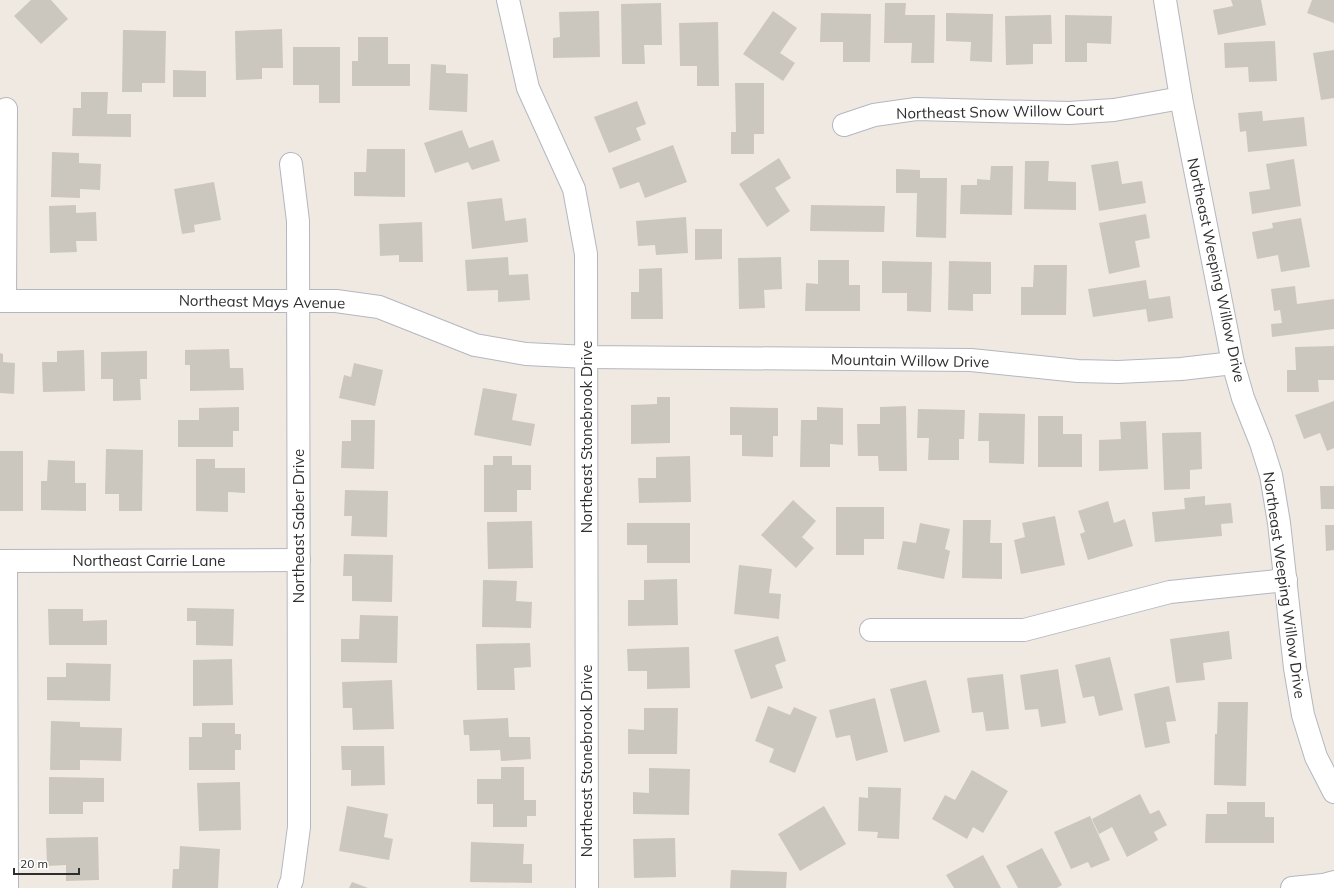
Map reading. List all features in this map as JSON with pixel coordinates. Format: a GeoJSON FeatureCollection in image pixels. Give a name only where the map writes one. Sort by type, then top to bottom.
{"type":"FeatureCollection","features":[{"type":"Feature","properties":{"kind":"street","name":"Northeast Stonebrook Drive"},"geometry":{"type":"LineString","coordinates":[[508,0],[528,88],[574,189],[586,254],[587,888]]}},
{"type":"Feature","properties":{"kind":"street","name":"Northeast Weeping Willow Drive"},"geometry":{"type":"LineString","coordinates":[[1165,0],[1182,98],[1233,363],[1243,398],[1261,443],[1270,475],[1279,523],[1295,668],[1303,715],[1316,757],[1334,792]]}},
{"type":"Feature","properties":{"kind":"street","name":"Northeast Snow Willow Court"},"geometry":{"type":"LineString","coordinates":[[844,125],[874,115],[916,109],[1069,113],[1114,110],[1182,98]]}},
{"type":"Feature","properties":{"kind":"street"},"geometry":{"type":"LineString","coordinates":[[3,301],[6,109]]}},
{"type":"Feature","properties":{"kind":"street","name":"Northeast Saber Drive"},"geometry":{"type":"LineString","coordinates":[[289,888],[292,880],[299,827],[298,221],[291,164]]}},
{"type":"Feature","properties":{"kind":"street","name":"Northeast Mays Avenue"},"geometry":{"type":"LineString","coordinates":[[3,301],[336,300],[379,307],[475,345],[526,354],[587,357]]}},
{"type":"Feature","properties":{"kind":"street","name":"Mountain Willow Drive"},"geometry":{"type":"LineString","coordinates":[[587,357],[971,360],[1078,371],[1118,372],[1181,369],[1233,363]]}},
{"type":"Feature","properties":{"kind":"street","name":"Northeast Carrie Lane"},"geometry":{"type":"LineString","coordinates":[[3,561],[299,560]]}},
{"type":"Feature","properties":{"kind":"street"},"geometry":{"type":"LineString","coordinates":[[3,561],[7,888]]}},
{"type":"Feature","properties":{"kind":"street"},"geometry":{"type":"LineString","coordinates":[[871,630],[1024,630],[1170,592],[1286,580]]}},
{"type":"Feature","properties":{"kind":"street"},"geometry":{"type":"LineString","coordinates":[[1292,888],[1323,885],[1334,882]]}},
{"type":"Feature","properties":{"kind":"building"},"geometry":{"type":"Polygon","coordinates":[[[31,0],[51,0],[68,19],[41,44],[14,16],[31,0]]]}},
{"type":"Feature","properties":{"kind":"building"},"geometry":{"type":"Polygon","coordinates":[[[1231,0],[1261,0],[1266,25],[1218,35],[1213,10],[1233,6],[1231,0]]]}},
{"type":"Feature","properties":{"kind":"building"},"geometry":{"type":"Polygon","coordinates":[[[1312,0],[1334,0],[1334,23],[1307,13],[1312,0]]]}},
{"type":"Feature","properties":{"kind":"building"},"geometry":{"type":"Polygon","coordinates":[[[661,3],[662,45],[644,45],[645,64],[622,64],[621,4],[661,3]]]}},
{"type":"Feature","properties":{"kind":"building"},"geometry":{"type":"Polygon","coordinates":[[[885,3],[906,3],[905,15],[935,15],[934,63],[911,63],[912,43],[884,43],[885,3]]]}},
{"type":"Feature","properties":{"kind":"building"},"geometry":{"type":"Polygon","coordinates":[[[599,11],[600,57],[553,58],[553,38],[560,37],[559,12],[599,11]]]}},
{"type":"Feature","properties":{"kind":"building"},"geometry":{"type":"Polygon","coordinates":[[[773,11],[797,28],[780,53],[795,63],[783,81],[743,54],[773,11]]]}},
{"type":"Feature","properties":{"kind":"building"},"geometry":{"type":"Polygon","coordinates":[[[821,13],[871,14],[870,62],[843,62],[843,42],[820,42],[821,13]]]}},
{"type":"Feature","properties":{"kind":"building"},"geometry":{"type":"Polygon","coordinates":[[[946,13],[993,14],[992,62],[970,61],[971,42],[946,41],[946,13]]]}},
{"type":"Feature","properties":{"kind":"building"},"geometry":{"type":"Polygon","coordinates":[[[1051,15],[1052,44],[1033,44],[1033,64],[1006,65],[1005,16],[1051,15]]]}},
{"type":"Feature","properties":{"kind":"building"},"geometry":{"type":"Polygon","coordinates":[[[1065,15],[1112,16],[1111,44],[1087,43],[1087,62],[1065,62],[1065,15]]]}},
{"type":"Feature","properties":{"kind":"building"},"geometry":{"type":"Polygon","coordinates":[[[718,22],[719,86],[697,86],[697,66],[680,66],[679,23],[718,22]]]}},
{"type":"Feature","properties":{"kind":"building"},"geometry":{"type":"Polygon","coordinates":[[[282,29],[283,68],[262,68],[262,79],[236,80],[235,31],[282,29]]]}},
{"type":"Feature","properties":{"kind":"building"},"geometry":{"type":"Polygon","coordinates":[[[123,30],[166,31],[165,83],[142,83],[142,92],[122,92],[123,30]]]}},
{"type":"Feature","properties":{"kind":"building"},"geometry":{"type":"Polygon","coordinates":[[[358,37],[388,37],[388,64],[410,64],[410,86],[352,86],[352,61],[358,61],[358,37]]]}},
{"type":"Feature","properties":{"kind":"building"},"geometry":{"type":"Polygon","coordinates":[[[1275,41],[1277,81],[1249,82],[1248,67],[1225,68],[1224,43],[1275,41]]]}},
{"type":"Feature","properties":{"kind":"building"},"geometry":{"type":"Polygon","coordinates":[[[293,47],[340,47],[340,103],[319,103],[319,85],[293,85],[293,47]]]}},
{"type":"Feature","properties":{"kind":"building"},"geometry":{"type":"Polygon","coordinates":[[[1334,50],[1334,98],[1321,100],[1313,53],[1334,50]]]}},
{"type":"Feature","properties":{"kind":"building"},"geometry":{"type":"Polygon","coordinates":[[[431,64],[446,65],[446,73],[468,74],[467,112],[429,110],[431,64]]]}},
{"type":"Feature","properties":{"kind":"building"},"geometry":{"type":"Polygon","coordinates":[[[173,70],[206,71],[206,97],[173,97],[173,70]]]}},
{"type":"Feature","properties":{"kind":"building"},"geometry":{"type":"Polygon","coordinates":[[[735,83],[764,83],[764,134],[754,134],[754,154],[731,154],[731,132],[736,132],[735,83]]]}},
{"type":"Feature","properties":{"kind":"building"},"geometry":{"type":"Polygon","coordinates":[[[81,92],[108,92],[107,114],[131,114],[131,137],[72,136],[73,108],[81,108],[81,92]]]}},
{"type":"Feature","properties":{"kind":"building"},"geometry":{"type":"Polygon","coordinates":[[[637,101],[646,124],[636,128],[641,140],[609,153],[594,117],[637,101]]]}},
{"type":"Feature","properties":{"kind":"building"},"geometry":{"type":"Polygon","coordinates":[[[1262,111],[1263,121],[1304,117],[1307,146],[1248,152],[1246,131],[1240,132],[1238,113],[1262,111]]]}},
{"type":"Feature","properties":{"kind":"building"},"geometry":{"type":"Polygon","coordinates":[[[462,130],[469,148],[493,140],[500,161],[472,170],[468,162],[435,173],[424,143],[462,130]]]}},
{"type":"Feature","properties":{"kind":"building"},"geometry":{"type":"Polygon","coordinates":[[[673,145],[687,182],[645,198],[639,182],[620,189],[612,168],[673,145]]]}},
{"type":"Feature","properties":{"kind":"building"},"geometry":{"type":"Polygon","coordinates":[[[367,149],[405,149],[405,197],[354,196],[354,172],[366,172],[367,149]]]}},
{"type":"Feature","properties":{"kind":"building"},"geometry":{"type":"Polygon","coordinates":[[[52,152],[79,153],[79,163],[101,164],[100,190],[80,189],[80,198],[51,197],[52,152]]]}},
{"type":"Feature","properties":{"kind":"building"},"geometry":{"type":"Polygon","coordinates":[[[779,158],[791,178],[775,188],[790,211],[767,227],[739,184],[779,158]]]}},
{"type":"Feature","properties":{"kind":"building"},"geometry":{"type":"Polygon","coordinates":[[[1294,159],[1301,206],[1252,214],[1249,192],[1270,189],[1266,164],[1294,159]]]}},
{"type":"Feature","properties":{"kind":"building"},"geometry":{"type":"Polygon","coordinates":[[[1025,161],[1049,161],[1048,181],[1076,182],[1076,210],[1024,209],[1025,161]]]}},
{"type":"Feature","properties":{"kind":"building"},"geometry":{"type":"Polygon","coordinates":[[[1118,161],[1122,184],[1142,181],[1146,203],[1099,211],[1091,165],[1118,161]]]}},
{"type":"Feature","properties":{"kind":"building"},"geometry":{"type":"Polygon","coordinates":[[[991,166],[1013,166],[1012,215],[960,214],[961,185],[977,185],[977,179],[990,180],[991,166]]]}},
{"type":"Feature","properties":{"kind":"building"},"geometry":{"type":"Polygon","coordinates":[[[896,169],[920,170],[920,178],[947,178],[946,238],[916,237],[917,193],[896,193],[896,169]]]}},
{"type":"Feature","properties":{"kind":"building"},"geometry":{"type":"Polygon","coordinates":[[[214,182],[221,220],[194,225],[195,232],[182,234],[174,189],[214,182]]]}},
{"type":"Feature","properties":{"kind":"building"},"geometry":{"type":"Polygon","coordinates":[[[502,198],[505,221],[526,218],[528,242],[472,249],[467,202],[502,198]]]}},
{"type":"Feature","properties":{"kind":"building"},"geometry":{"type":"Polygon","coordinates":[[[76,205],[76,213],[96,212],[97,241],[76,241],[77,252],[50,253],[49,206],[76,205]]]}},
{"type":"Feature","properties":{"kind":"building"},"geometry":{"type":"Polygon","coordinates":[[[811,205],[885,206],[884,232],[810,231],[811,205]]]}},
{"type":"Feature","properties":{"kind":"building"},"geometry":{"type":"Polygon","coordinates":[[[1146,214],[1150,238],[1135,241],[1140,267],[1109,274],[1099,223],[1146,214]]]}},
{"type":"Feature","properties":{"kind":"building"},"geometry":{"type":"Polygon","coordinates":[[[686,217],[688,253],[656,255],[655,245],[638,246],[636,221],[686,217]]]}},
{"type":"Feature","properties":{"kind":"building"},"geometry":{"type":"Polygon","coordinates":[[[1301,218],[1310,267],[1281,272],[1278,255],[1257,259],[1252,232],[1273,228],[1272,223],[1301,218]]]}},
{"type":"Feature","properties":{"kind":"building"},"geometry":{"type":"Polygon","coordinates":[[[422,222],[423,262],[399,262],[399,255],[380,256],[379,224],[422,222]]]}},
{"type":"Feature","properties":{"kind":"building"},"geometry":{"type":"Polygon","coordinates":[[[695,229],[722,229],[722,259],[695,260],[695,229]]]}},
{"type":"Feature","properties":{"kind":"building"},"geometry":{"type":"Polygon","coordinates":[[[508,257],[509,275],[528,274],[530,300],[498,302],[498,290],[467,291],[465,260],[508,257]]]}},
{"type":"Feature","properties":{"kind":"building"},"geometry":{"type":"Polygon","coordinates":[[[781,257],[782,289],[764,290],[765,308],[739,309],[738,258],[781,257]]]}},
{"type":"Feature","properties":{"kind":"building"},"geometry":{"type":"Polygon","coordinates":[[[818,260],[849,260],[849,285],[860,285],[860,311],[805,311],[806,283],[818,284],[818,260]]]}},
{"type":"Feature","properties":{"kind":"building"},"geometry":{"type":"Polygon","coordinates":[[[882,261],[932,262],[931,312],[907,311],[907,293],[882,293],[882,261]]]}},
{"type":"Feature","properties":{"kind":"building"},"geometry":{"type":"Polygon","coordinates":[[[949,261],[991,262],[991,294],[973,294],[973,311],[948,310],[949,261]]]}},
{"type":"Feature","properties":{"kind":"building"},"geometry":{"type":"Polygon","coordinates":[[[1034,265],[1067,265],[1066,315],[1021,315],[1021,287],[1033,287],[1034,265]]]}},
{"type":"Feature","properties":{"kind":"building"},"geometry":{"type":"Polygon","coordinates":[[[662,268],[663,319],[631,319],[631,292],[639,292],[639,269],[662,268]]]}},
{"type":"Feature","properties":{"kind":"building"},"geometry":{"type":"Polygon","coordinates":[[[1146,280],[1149,299],[1170,296],[1173,318],[1148,322],[1146,309],[1093,317],[1088,289],[1146,280]]]}},
{"type":"Feature","properties":{"kind":"building"},"geometry":{"type":"Polygon","coordinates":[[[1295,286],[1297,304],[1334,299],[1334,329],[1272,337],[1271,324],[1282,323],[1280,310],[1274,311],[1271,289],[1295,286]]]}},
{"type":"Feature","properties":{"kind":"building"},"geometry":{"type":"Polygon","coordinates":[[[1334,346],[1334,380],[1318,380],[1319,392],[1287,392],[1287,370],[1296,370],[1295,347],[1334,346]]]}},
{"type":"Feature","properties":{"kind":"building"},"geometry":{"type":"Polygon","coordinates":[[[229,349],[230,368],[243,368],[244,390],[190,391],[190,365],[185,365],[185,350],[229,349]]]}},
{"type":"Feature","properties":{"kind":"building"},"geometry":{"type":"Polygon","coordinates":[[[84,350],[85,391],[43,392],[42,362],[57,362],[57,351],[84,350]]]}},
{"type":"Feature","properties":{"kind":"building"},"geometry":{"type":"Polygon","coordinates":[[[147,351],[147,379],[140,379],[141,400],[113,401],[113,379],[101,379],[101,352],[147,351]]]}},
{"type":"Feature","properties":{"kind":"building"},"geometry":{"type":"Polygon","coordinates":[[[0,353],[3,354],[3,362],[15,363],[14,394],[0,393],[0,353]]]}},
{"type":"Feature","properties":{"kind":"building"},"geometry":{"type":"Polygon","coordinates":[[[354,363],[383,370],[375,406],[339,398],[344,375],[351,377],[354,363]]]}},
{"type":"Feature","properties":{"kind":"building"},"geometry":{"type":"Polygon","coordinates":[[[483,388],[517,394],[512,420],[535,424],[531,446],[474,435],[483,388]]]}},
{"type":"Feature","properties":{"kind":"building"},"geometry":{"type":"Polygon","coordinates":[[[657,397],[670,397],[670,443],[631,444],[631,405],[657,404],[657,397]]]}},
{"type":"Feature","properties":{"kind":"building"},"geometry":{"type":"Polygon","coordinates":[[[1334,401],[1334,448],[1327,451],[1320,433],[1304,439],[1295,415],[1334,401]]]}},
{"type":"Feature","properties":{"kind":"building"},"geometry":{"type":"Polygon","coordinates":[[[906,406],[907,471],[879,471],[878,456],[858,456],[857,424],[880,424],[880,407],[906,406]]]}},
{"type":"Feature","properties":{"kind":"building"},"geometry":{"type":"Polygon","coordinates":[[[239,407],[239,431],[233,431],[233,447],[178,447],[178,420],[199,420],[199,408],[239,407]]]}},
{"type":"Feature","properties":{"kind":"building"},"geometry":{"type":"Polygon","coordinates":[[[730,407],[778,408],[778,436],[773,436],[773,457],[742,456],[742,435],[730,435],[730,407]]]}},
{"type":"Feature","properties":{"kind":"building"},"geometry":{"type":"Polygon","coordinates":[[[817,407],[843,408],[843,445],[830,444],[830,467],[800,467],[801,420],[817,420],[817,407]]]}},
{"type":"Feature","properties":{"kind":"building"},"geometry":{"type":"Polygon","coordinates":[[[918,409],[965,410],[964,439],[959,439],[959,460],[928,460],[929,438],[917,438],[918,409]]]}},
{"type":"Feature","properties":{"kind":"building"},"geometry":{"type":"Polygon","coordinates":[[[979,413],[1025,414],[1024,464],[989,463],[989,441],[978,441],[979,413]]]}},
{"type":"Feature","properties":{"kind":"building"},"geometry":{"type":"Polygon","coordinates":[[[1038,416],[1063,416],[1063,434],[1082,434],[1082,467],[1038,467],[1038,416]]]}},
{"type":"Feature","properties":{"kind":"building"},"geometry":{"type":"Polygon","coordinates":[[[351,420],[375,420],[374,469],[341,468],[342,441],[351,441],[351,420]]]}},
{"type":"Feature","properties":{"kind":"building"},"geometry":{"type":"Polygon","coordinates":[[[1146,421],[1148,469],[1099,471],[1099,440],[1121,439],[1120,422],[1146,421]]]}},
{"type":"Feature","properties":{"kind":"building"},"geometry":{"type":"Polygon","coordinates":[[[1201,432],[1202,469],[1190,470],[1190,489],[1164,490],[1162,433],[1201,432]]]}},
{"type":"Feature","properties":{"kind":"building"},"geometry":{"type":"Polygon","coordinates":[[[106,449],[143,450],[142,511],[119,511],[119,494],[105,494],[106,449]]]}},
{"type":"Feature","properties":{"kind":"building"},"geometry":{"type":"Polygon","coordinates":[[[0,451],[23,451],[23,511],[0,511],[0,451]]]}},
{"type":"Feature","properties":{"kind":"building"},"geometry":{"type":"Polygon","coordinates":[[[493,456],[512,456],[512,465],[531,465],[531,490],[517,490],[517,512],[484,512],[484,465],[493,465],[493,456]]]}},
{"type":"Feature","properties":{"kind":"building"},"geometry":{"type":"Polygon","coordinates":[[[690,456],[691,502],[639,503],[638,478],[656,478],[656,457],[690,456]]]}},
{"type":"Feature","properties":{"kind":"building"},"geometry":{"type":"Polygon","coordinates":[[[196,459],[215,459],[215,468],[245,468],[245,493],[228,492],[228,512],[196,511],[196,459]]]}},
{"type":"Feature","properties":{"kind":"building"},"geometry":{"type":"Polygon","coordinates":[[[48,460],[75,461],[75,483],[86,483],[86,511],[41,510],[41,481],[47,481],[48,460]]]}},
{"type":"Feature","properties":{"kind":"building"},"geometry":{"type":"Polygon","coordinates":[[[1320,486],[1334,486],[1334,509],[1321,509],[1320,486]]]}},
{"type":"Feature","properties":{"kind":"building"},"geometry":{"type":"Polygon","coordinates":[[[345,490],[388,491],[387,537],[351,536],[352,516],[344,516],[345,490]]]}},
{"type":"Feature","properties":{"kind":"building"},"geometry":{"type":"Polygon","coordinates":[[[1205,496],[1205,505],[1231,503],[1233,523],[1221,524],[1222,536],[1155,542],[1152,512],[1185,509],[1184,498],[1205,496]]]}},
{"type":"Feature","properties":{"kind":"building"},"geometry":{"type":"Polygon","coordinates":[[[793,500],[816,521],[802,537],[814,548],[796,568],[761,535],[793,500]]]}},
{"type":"Feature","properties":{"kind":"building"},"geometry":{"type":"Polygon","coordinates":[[[1108,501],[1114,523],[1125,519],[1133,546],[1088,560],[1080,534],[1085,532],[1078,511],[1108,501]]]}},
{"type":"Feature","properties":{"kind":"building"},"geometry":{"type":"Polygon","coordinates":[[[836,507],[884,507],[884,539],[864,539],[864,555],[836,555],[836,507]]]}},
{"type":"Feature","properties":{"kind":"building"},"geometry":{"type":"Polygon","coordinates":[[[1055,516],[1065,565],[1021,574],[1014,540],[1025,537],[1022,523],[1055,516]]]}},
{"type":"Feature","properties":{"kind":"building"},"geometry":{"type":"Polygon","coordinates":[[[963,520],[991,520],[990,543],[1002,543],[1002,579],[962,578],[963,520]]]}},
{"type":"Feature","properties":{"kind":"building"},"geometry":{"type":"Polygon","coordinates":[[[532,521],[533,568],[488,569],[487,522],[532,521]]]}},
{"type":"Feature","properties":{"kind":"building"},"geometry":{"type":"Polygon","coordinates":[[[627,523],[690,523],[690,563],[647,563],[647,545],[627,545],[627,523]]]}},
{"type":"Feature","properties":{"kind":"building"},"geometry":{"type":"Polygon","coordinates":[[[920,523],[950,529],[945,549],[950,551],[944,579],[897,569],[903,541],[916,543],[920,523]]]}},
{"type":"Feature","properties":{"kind":"building"},"geometry":{"type":"Polygon","coordinates":[[[1325,525],[1334,525],[1334,550],[1326,551],[1325,525]]]}},
{"type":"Feature","properties":{"kind":"building"},"geometry":{"type":"Polygon","coordinates":[[[344,554],[393,555],[392,602],[352,601],[352,576],[343,576],[344,554]]]}},
{"type":"Feature","properties":{"kind":"building"},"geometry":{"type":"Polygon","coordinates":[[[739,565],[772,569],[769,593],[781,594],[779,619],[734,614],[739,565]]]}},
{"type":"Feature","properties":{"kind":"building"},"geometry":{"type":"Polygon","coordinates":[[[677,579],[678,625],[628,626],[628,600],[644,600],[644,580],[677,579]]]}},
{"type":"Feature","properties":{"kind":"building"},"geometry":{"type":"Polygon","coordinates":[[[483,580],[517,581],[516,601],[532,602],[531,628],[482,627],[483,580]]]}},
{"type":"Feature","properties":{"kind":"building"},"geometry":{"type":"Polygon","coordinates":[[[187,608],[234,609],[233,646],[196,645],[196,621],[187,621],[187,608]]]}},
{"type":"Feature","properties":{"kind":"building"},"geometry":{"type":"Polygon","coordinates":[[[48,609],[83,609],[83,621],[107,620],[107,645],[49,645],[48,609]]]}},
{"type":"Feature","properties":{"kind":"building"},"geometry":{"type":"Polygon","coordinates":[[[360,615],[398,616],[397,663],[341,662],[341,639],[359,639],[360,615]]]}},
{"type":"Feature","properties":{"kind":"building"},"geometry":{"type":"Polygon","coordinates":[[[1229,631],[1232,659],[1203,663],[1205,680],[1176,683],[1170,639],[1229,631]]]}},
{"type":"Feature","properties":{"kind":"building"},"geometry":{"type":"Polygon","coordinates":[[[778,636],[786,661],[775,665],[783,688],[751,699],[734,650],[778,636]]]}},
{"type":"Feature","properties":{"kind":"building"},"geometry":{"type":"Polygon","coordinates":[[[530,643],[531,667],[514,668],[515,690],[477,690],[476,644],[530,643]]]}},
{"type":"Feature","properties":{"kind":"building"},"geometry":{"type":"Polygon","coordinates":[[[689,647],[690,688],[647,689],[647,671],[628,671],[627,649],[689,647]]]}},
{"type":"Feature","properties":{"kind":"building"},"geometry":{"type":"Polygon","coordinates":[[[1110,657],[1123,710],[1099,716],[1094,696],[1083,698],[1075,665],[1110,657]]]}},
{"type":"Feature","properties":{"kind":"building"},"geometry":{"type":"Polygon","coordinates":[[[232,659],[233,705],[193,706],[193,660],[232,659]]]}},
{"type":"Feature","properties":{"kind":"building"},"geometry":{"type":"Polygon","coordinates":[[[66,663],[111,664],[110,701],[47,700],[47,677],[66,677],[66,663]]]}},
{"type":"Feature","properties":{"kind":"building"},"geometry":{"type":"Polygon","coordinates":[[[1058,669],[1066,723],[1041,727],[1038,709],[1025,710],[1020,675],[1058,669]]]}},
{"type":"Feature","properties":{"kind":"building"},"geometry":{"type":"Polygon","coordinates":[[[1003,674],[1009,729],[986,731],[983,712],[972,713],[967,678],[1003,674]]]}},
{"type":"Feature","properties":{"kind":"building"},"geometry":{"type":"Polygon","coordinates":[[[392,680],[394,729],[353,730],[352,708],[343,708],[342,682],[392,680]]]}},
{"type":"Feature","properties":{"kind":"building"},"geometry":{"type":"Polygon","coordinates":[[[926,680],[940,732],[904,742],[890,689],[926,680]]]}},
{"type":"Feature","properties":{"kind":"building"},"geometry":{"type":"Polygon","coordinates":[[[1169,686],[1176,721],[1166,722],[1170,743],[1145,748],[1134,694],[1169,686]]]}},
{"type":"Feature","properties":{"kind":"building"},"geometry":{"type":"Polygon","coordinates":[[[875,698],[888,752],[856,761],[850,735],[836,738],[829,710],[875,698]]]}},
{"type":"Feature","properties":{"kind":"building"},"geometry":{"type":"Polygon","coordinates":[[[1218,702],[1248,702],[1246,786],[1214,785],[1215,734],[1217,734],[1218,702]]]}},
{"type":"Feature","properties":{"kind":"building"},"geometry":{"type":"Polygon","coordinates":[[[768,706],[790,715],[794,707],[817,717],[795,773],[769,762],[774,749],[755,741],[768,706]]]}},
{"type":"Feature","properties":{"kind":"building"},"geometry":{"type":"Polygon","coordinates":[[[644,708],[678,708],[677,754],[628,754],[628,729],[644,730],[644,708]]]}},
{"type":"Feature","properties":{"kind":"building"},"geometry":{"type":"Polygon","coordinates":[[[508,718],[509,737],[530,737],[531,759],[501,761],[500,750],[470,751],[469,735],[464,735],[463,720],[508,718]]]}},
{"type":"Feature","properties":{"kind":"building"},"geometry":{"type":"Polygon","coordinates":[[[51,721],[80,722],[80,727],[122,728],[121,761],[80,760],[80,770],[50,770],[51,721]]]}},
{"type":"Feature","properties":{"kind":"building"},"geometry":{"type":"Polygon","coordinates":[[[202,723],[235,723],[235,734],[241,734],[241,750],[235,750],[235,770],[189,770],[189,737],[202,737],[202,723]]]}},
{"type":"Feature","properties":{"kind":"building"},"geometry":{"type":"Polygon","coordinates":[[[341,746],[384,746],[385,785],[351,786],[351,770],[342,770],[341,746]]]}},
{"type":"Feature","properties":{"kind":"building"},"geometry":{"type":"Polygon","coordinates":[[[501,767],[524,767],[524,800],[536,800],[536,816],[527,816],[527,827],[493,827],[493,804],[477,804],[477,779],[501,779],[501,767]]]}},
{"type":"Feature","properties":{"kind":"building"},"geometry":{"type":"Polygon","coordinates":[[[649,768],[690,769],[689,815],[633,814],[633,792],[649,793],[649,768]]]}},
{"type":"Feature","properties":{"kind":"building"},"geometry":{"type":"Polygon","coordinates":[[[972,770],[1008,791],[983,833],[973,827],[967,839],[932,819],[945,795],[955,800],[972,770]]]}},
{"type":"Feature","properties":{"kind":"building"},"geometry":{"type":"Polygon","coordinates":[[[49,777],[104,778],[104,802],[83,802],[83,814],[49,814],[49,777]]]}},
{"type":"Feature","properties":{"kind":"building"},"geometry":{"type":"Polygon","coordinates":[[[240,782],[241,830],[199,831],[197,783],[240,782]]]}},
{"type":"Feature","properties":{"kind":"building"},"geometry":{"type":"Polygon","coordinates":[[[868,787],[901,788],[899,839],[877,838],[878,832],[858,831],[859,797],[868,798],[868,787]]]}},
{"type":"Feature","properties":{"kind":"building"},"geometry":{"type":"Polygon","coordinates":[[[1140,794],[1150,814],[1159,810],[1167,825],[1154,832],[1158,840],[1127,857],[1112,827],[1099,834],[1092,819],[1140,794]]]}},
{"type":"Feature","properties":{"kind":"building"},"geometry":{"type":"Polygon","coordinates":[[[1227,802],[1265,802],[1265,817],[1274,817],[1274,843],[1205,843],[1206,814],[1227,814],[1227,802]]]}},
{"type":"Feature","properties":{"kind":"building"},"geometry":{"type":"Polygon","coordinates":[[[347,806],[388,814],[384,837],[393,839],[389,860],[339,851],[347,806]]]}},
{"type":"Feature","properties":{"kind":"building"},"geometry":{"type":"Polygon","coordinates":[[[824,806],[846,844],[800,871],[778,834],[824,806]]]}},
{"type":"Feature","properties":{"kind":"building"},"geometry":{"type":"Polygon","coordinates":[[[1090,816],[1110,860],[1091,868],[1088,862],[1071,869],[1054,832],[1090,816]]]}},
{"type":"Feature","properties":{"kind":"building"},"geometry":{"type":"Polygon","coordinates":[[[98,837],[99,880],[66,881],[66,865],[47,866],[46,838],[98,837]]]}},
{"type":"Feature","properties":{"kind":"building"},"geometry":{"type":"Polygon","coordinates":[[[675,838],[676,877],[634,878],[633,839],[675,838]]]}},
{"type":"Feature","properties":{"kind":"building"},"geometry":{"type":"Polygon","coordinates":[[[471,842],[524,844],[523,864],[532,864],[532,883],[470,882],[471,842]]]}},
{"type":"Feature","properties":{"kind":"building"},"geometry":{"type":"Polygon","coordinates":[[[180,846],[220,849],[218,888],[172,888],[173,869],[179,869],[180,846]]]}},
{"type":"Feature","properties":{"kind":"building"},"geometry":{"type":"Polygon","coordinates":[[[1042,848],[1062,885],[1057,888],[1018,888],[1006,866],[1042,848]]]}},
{"type":"Feature","properties":{"kind":"building"},"geometry":{"type":"Polygon","coordinates":[[[983,855],[1001,888],[954,888],[946,875],[983,855]]]}},
{"type":"Feature","properties":{"kind":"building"},"geometry":{"type":"Polygon","coordinates":[[[731,870],[787,872],[786,888],[730,888],[731,870]]]}},
{"type":"Feature","properties":{"kind":"building"},"geometry":{"type":"Polygon","coordinates":[[[352,882],[368,888],[349,888],[352,882]]]}}]}
